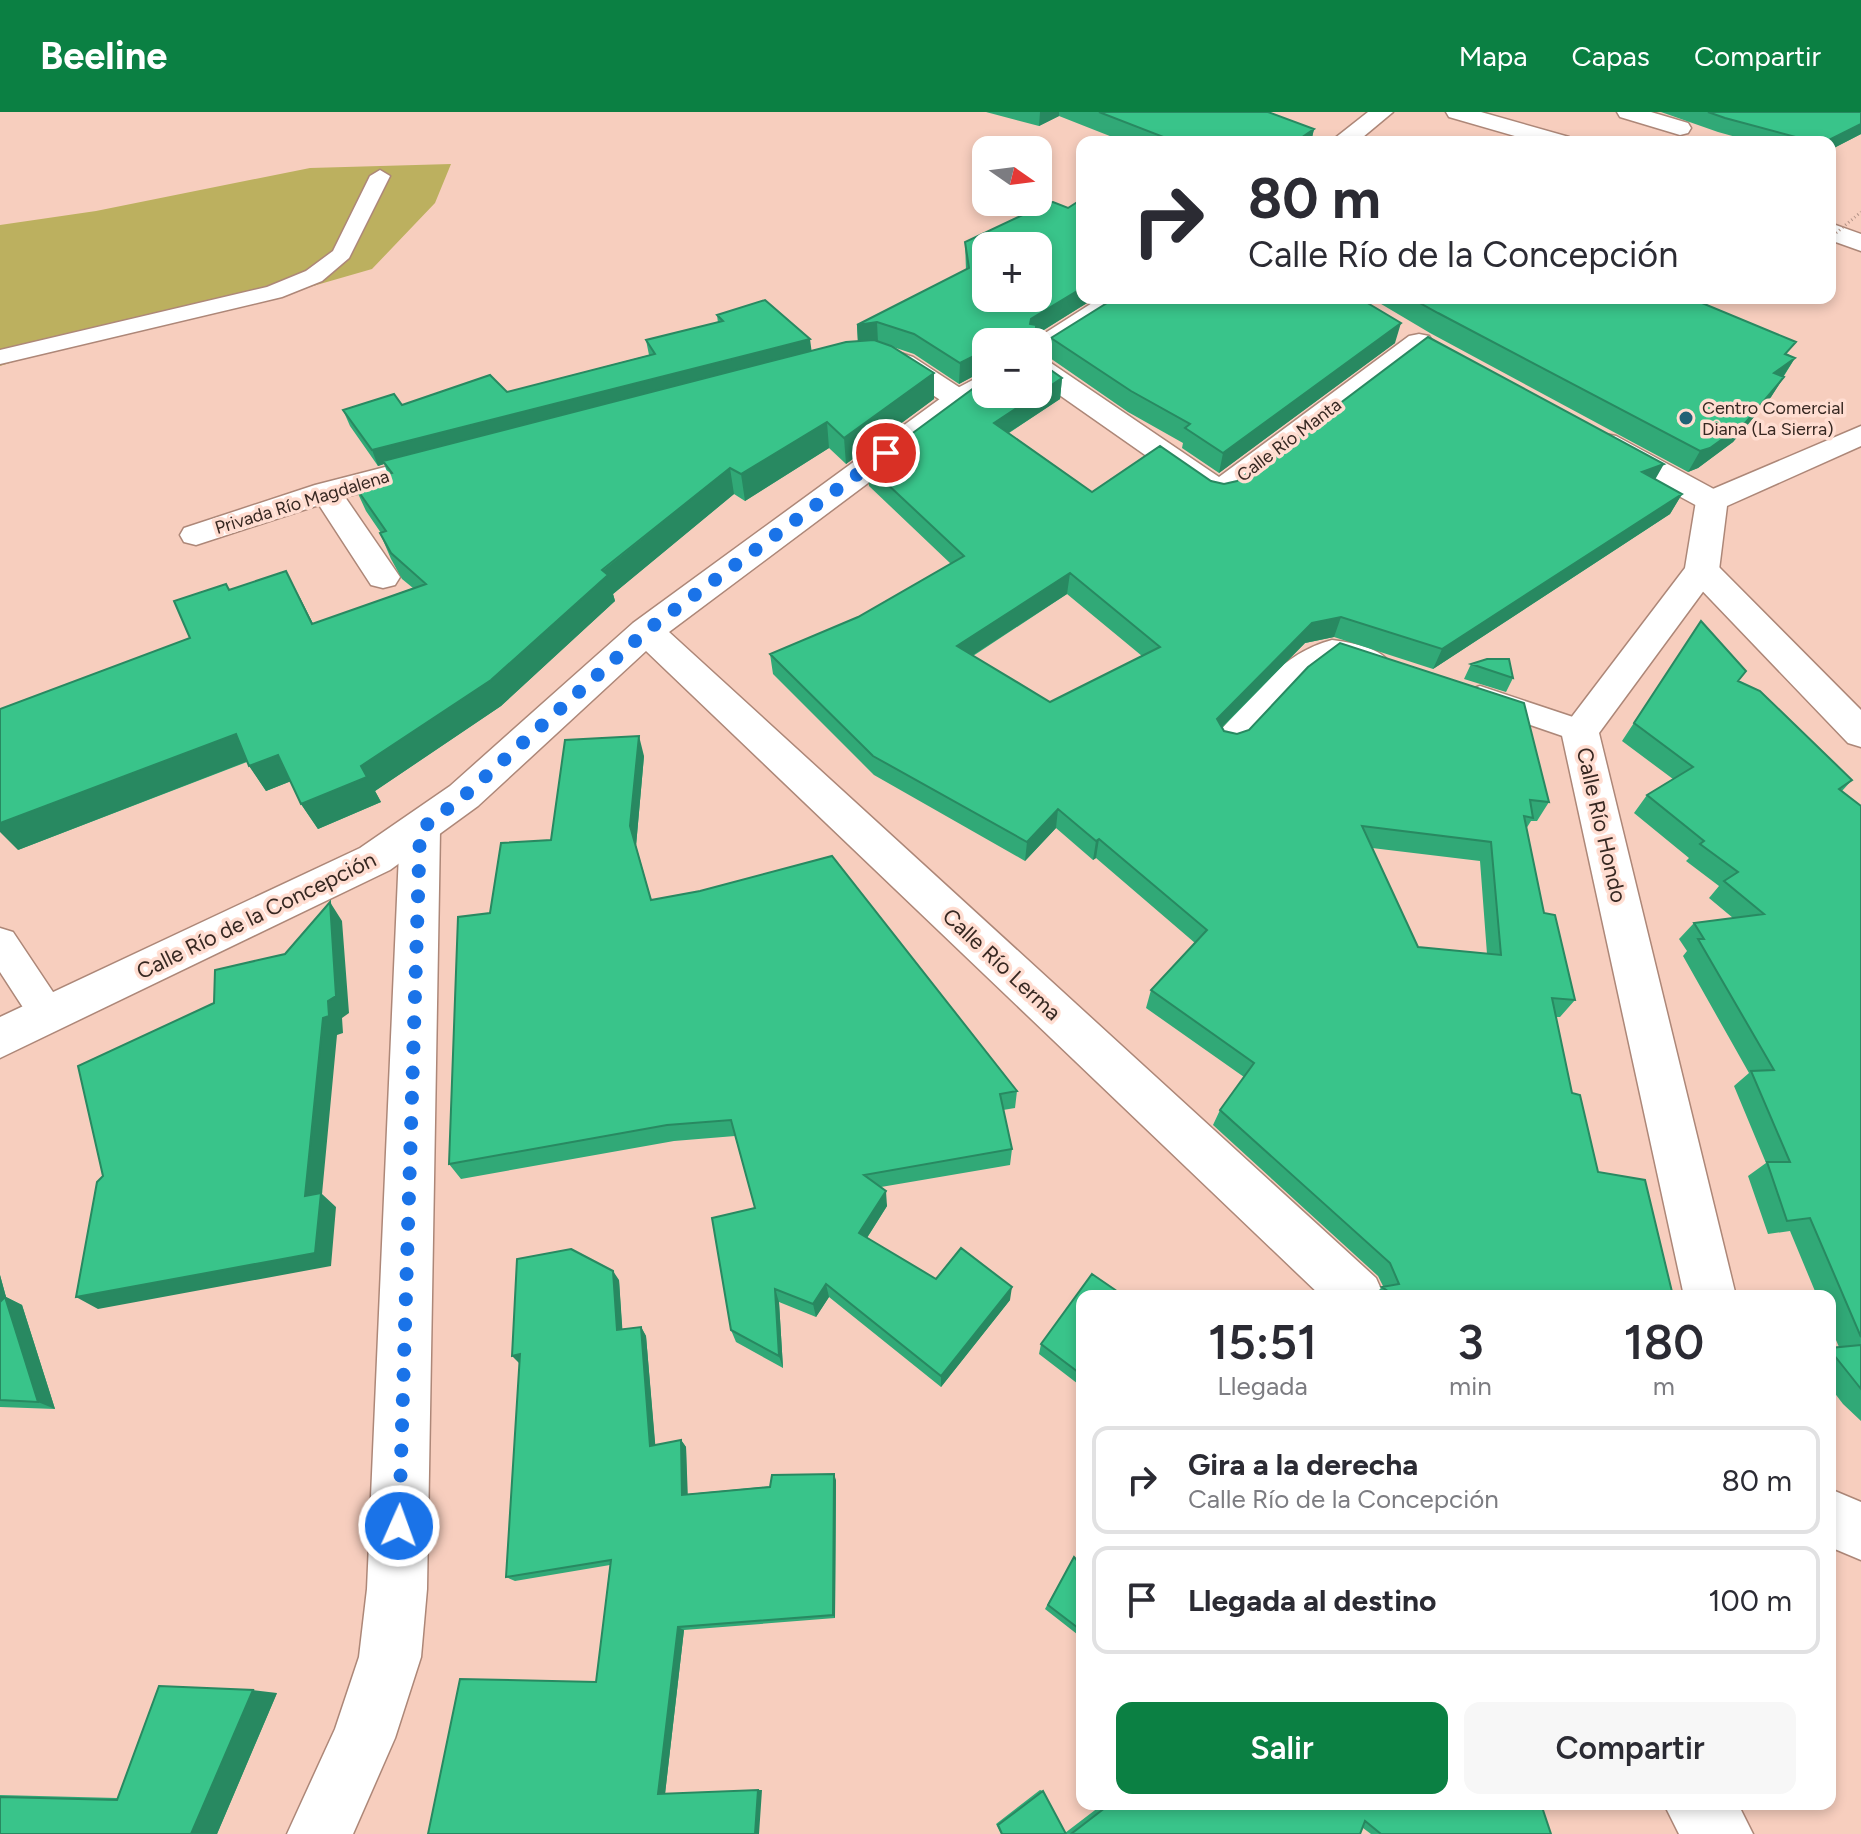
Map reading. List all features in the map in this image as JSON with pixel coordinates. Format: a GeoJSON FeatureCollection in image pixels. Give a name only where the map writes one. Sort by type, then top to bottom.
{"type":"FeatureCollection","features":[{"type":"Feature","properties":{"kind":"street"},"geometry":{"type":"LineString","coordinates":[[1350,136],[1382,112]]}},
{"type":"Feature","properties":{"kind":"street"},"geometry":{"type":"LineString","coordinates":[[1457,112],[1540,136]]}},
{"type":"Feature","properties":{"kind":"street"},"geometry":{"type":"LineString","coordinates":[[1628,112],[1680,128]]}},
{"type":"Feature","properties":{"kind":"street"},"geometry":{"type":"LineString","coordinates":[[1836,233],[1861,243]]}},
{"type":"Feature","properties":{"kind":"street"},"geometry":{"type":"LineString","coordinates":[[1052,341],[1110,304]]}},
{"type":"Feature","properties":{"kind":"street","name":"Calle Río Manta"},"geometry":{"type":"LineString","coordinates":[[1052,377],[1219,492],[1406,334],[1446,357]]}},
{"type":"Feature","properties":{"kind":"street"},"geometry":{"type":"LineString","coordinates":[[846,357],[877,354],[972,391]]}},
{"type":"Feature","properties":{"kind":"street","name":"Calle Río de la Concepción"},"geometry":{"type":"LineString","coordinates":[[0,1038],[375,859],[420,830],[464,796],[646,631],[972,391]]}},
{"type":"Feature","properties":{"kind":"street"},"geometry":{"type":"LineString","coordinates":[[1586,433],[1712,501],[1861,435]]}},
{"type":"Feature","properties":{"kind":"street","name":"Privada Río Magdalena"},"geometry":{"type":"LineString","coordinates":[[196,535],[326,492],[448,460]]}},
{"type":"Feature","properties":{"kind":"street"},"geometry":{"type":"LineString","coordinates":[[326,492],[383,577]]}},
{"type":"Feature","properties":{"kind":"street","name":"Calle Río Hondo"},"geometry":{"type":"LineString","coordinates":[[1709,1290],[1580,731],[1702,570],[1712,501]]}},
{"type":"Feature","properties":{"kind":"street"},"geometry":{"type":"LineString","coordinates":[[1702,570],[1861,733]]}},
{"type":"Feature","properties":{"kind":"street","name":"Calle Río Lerma"},"geometry":{"type":"LineString","coordinates":[[646,631],[1352,1290]]}},
{"type":"Feature","properties":{"kind":"street"},"geometry":{"type":"LineString","coordinates":[[320,1834],[363,1738],[390,1657],[397,1589],[420,830]]}},
{"type":"Feature","properties":{"kind":"street"},"geometry":{"type":"LineString","coordinates":[[1836,1521],[1861,1531]]}},
{"type":"Feature","properties":{"kind":"lane"},"geometry":{"type":"LineString","coordinates":[[0,357],[274,292],[314,276],[342,254],[380,176]]}},
{"type":"Feature","properties":{"kind":"lane"},"geometry":{"type":"LineString","coordinates":[[1230,740],[1316,653],[1333,650],[1403,671]]}},
{"type":"Feature","properties":{"kind":"lane"},"geometry":{"type":"LineString","coordinates":[[1447,686],[1580,731]]}},
{"type":"Feature","properties":{"kind":"lane"},"geometry":{"type":"LineString","coordinates":[[0,942],[48,1015]]}},
{"type":"Feature","properties":{"kind":"path"},"geometry":{"type":"LineString","coordinates":[[1836,233],[1861,212]]}},
{"type":"Feature","properties":{"kind":"shaded area"},"geometry":{"type":"Polygon","coordinates":[[[451,164],[435,203],[372,269],[240,307],[45,352],[0,366],[0,225],[96,211],[310,168],[451,164]]]}},
{"type":"Feature","properties":{"kind":"building"},"geometry":{"type":"Polygon","coordinates":[[[1099,112],[1268,112],[1314,129],[1304,136],[1161,136],[1099,112]]]}},
{"type":"Feature","properties":{"kind":"building"},"geometry":{"type":"Polygon","coordinates":[[[1708,112],[1861,112],[1861,124],[1836,136],[1792,136],[1708,112]]]}},
{"type":"Feature","properties":{"kind":"building"},"geometry":{"type":"Polygon","coordinates":[[[1052,202],[1068,208],[1076,203],[1076,292],[1052,306],[1052,232],[986,232],[1020,216],[1052,216],[1052,202]]]}},
{"type":"Feature","properties":{"kind":"building"},"geometry":{"type":"Polygon","coordinates":[[[972,239],[972,312],[1043,312],[1031,319],[1030,324],[1036,325],[1036,328],[972,328],[972,357],[960,363],[914,334],[877,322],[857,325],[969,268],[965,242],[972,239]]]}},
{"type":"Feature","properties":{"kind":"building"},"geometry":{"type":"Polygon","coordinates":[[[765,300],[810,339],[372,450],[343,410],[394,394],[402,405],[490,375],[507,392],[655,354],[646,340],[723,321],[717,315],[765,300]]]}},
{"type":"Feature","properties":{"kind":"building"},"geometry":{"type":"Polygon","coordinates":[[[1105,304],[1369,304],[1401,323],[1223,453],[1185,428],[1190,424],[1131,391],[1052,337],[1105,304]]]}},
{"type":"Feature","properties":{"kind":"building"},"geometry":{"type":"Polygon","coordinates":[[[1422,304],[1704,304],[1796,342],[1785,354],[1795,358],[1774,373],[1784,377],[1746,422],[1710,448],[1700,451],[1422,304]]]}},
{"type":"Feature","properties":{"kind":"building"},"geometry":{"type":"Polygon","coordinates":[[[1428,337],[1664,464],[1642,472],[1682,494],[1442,649],[1341,617],[1312,623],[1217,719],[1224,731],[1237,734],[1249,730],[1308,667],[1340,643],[1524,703],[1549,802],[1530,800],[1533,818],[1524,816],[1544,913],[1555,915],[1575,1000],[1552,998],[1572,1093],[1580,1095],[1598,1172],[1645,1180],[1672,1290],[1386,1290],[1382,1287],[1399,1284],[1390,1263],[1220,1110],[1254,1063],[1151,990],[1207,930],[1099,839],[1096,841],[1058,809],[1027,842],[873,756],[770,654],[858,617],[964,556],[868,466],[972,389],[972,408],[1017,408],[994,423],[1092,492],[1160,446],[1211,481],[1224,484],[1237,481],[1428,337]],[[1070,573],[957,646],[1050,702],[1160,647],[1070,573]],[[1362,826],[1418,947],[1501,955],[1491,842],[1362,826]]]}},
{"type":"Feature","properties":{"kind":"building"},"geometry":{"type":"Polygon","coordinates":[[[874,340],[891,346],[934,373],[844,438],[827,422],[741,474],[730,468],[602,570],[608,575],[491,680],[361,766],[367,777],[301,804],[278,755],[249,766],[236,734],[0,823],[0,709],[190,638],[174,601],[226,584],[229,590],[286,571],[312,624],[426,584],[391,553],[380,533],[386,531],[354,485],[392,473],[383,461],[846,342],[874,340]]]}},
{"type":"Feature","properties":{"kind":"building"},"geometry":{"type":"Polygon","coordinates":[[[1052,371],[1062,378],[1052,385],[1052,371]]]}},
{"type":"Feature","properties":{"kind":"building"},"geometry":{"type":"Polygon","coordinates":[[[1701,621],[1746,671],[1738,681],[1760,691],[1852,780],[1839,789],[1861,806],[1861,1337],[1810,1218],[1787,1221],[1767,1162],[1790,1162],[1751,1071],[1774,1070],[1698,939],[1704,939],[1694,923],[1764,914],[1724,881],[1738,872],[1700,844],[1704,841],[1647,795],[1693,767],[1634,723],[1701,621]]]}},
{"type":"Feature","properties":{"kind":"building"},"geometry":{"type":"Polygon","coordinates":[[[1487,659],[1509,659],[1513,678],[1471,664],[1487,659]]]}},
{"type":"Feature","properties":{"kind":"building"},"geometry":{"type":"Polygon","coordinates":[[[639,736],[630,826],[651,900],[700,891],[832,856],[1017,1091],[1000,1094],[1012,1149],[864,1175],[886,1191],[859,1233],[936,1279],[961,1248],[1012,1287],[941,1376],[826,1284],[813,1304],[775,1289],[779,1356],[731,1330],[712,1218],[755,1208],[731,1120],[667,1125],[449,1164],[458,917],[490,913],[501,843],[551,840],[565,740],[639,736]]]}},
{"type":"Feature","properties":{"kind":"building"},"geometry":{"type":"Polygon","coordinates":[[[330,902],[336,996],[328,1001],[329,1016],[323,1018],[305,1196],[321,1193],[315,1253],[76,1297],[97,1182],[103,1176],[78,1066],[214,1003],[215,970],[285,954],[330,902]]]}},
{"type":"Feature","properties":{"kind":"building"},"geometry":{"type":"Polygon","coordinates":[[[571,1249],[613,1271],[617,1330],[641,1327],[650,1446],[681,1440],[682,1495],[770,1487],[772,1475],[834,1474],[833,1615],[678,1627],[658,1794],[758,1790],[755,1834],[428,1834],[460,1679],[596,1682],[611,1560],[506,1577],[520,1354],[512,1356],[517,1259],[571,1249]]]}},
{"type":"Feature","properties":{"kind":"building"},"geometry":{"type":"Polygon","coordinates":[[[1092,1274],[1115,1290],[1080,1290],[1092,1274]]]}},
{"type":"Feature","properties":{"kind":"building"},"geometry":{"type":"Polygon","coordinates":[[[1076,1296],[1076,1370],[1041,1344],[1076,1296]]]}},
{"type":"Feature","properties":{"kind":"building"},"geometry":{"type":"Polygon","coordinates":[[[5,1297],[38,1402],[0,1400],[0,1302],[5,1297]]]}},
{"type":"Feature","properties":{"kind":"building"},"geometry":{"type":"Polygon","coordinates":[[[1861,1345],[1861,1389],[1836,1358],[1836,1347],[1861,1345]]]}},
{"type":"Feature","properties":{"kind":"building"},"geometry":{"type":"Polygon","coordinates":[[[1074,1557],[1076,1626],[1048,1605],[1074,1557]]]}},
{"type":"Feature","properties":{"kind":"building"},"geometry":{"type":"Polygon","coordinates":[[[159,1686],[253,1690],[191,1834],[0,1834],[0,1797],[117,1800],[159,1686]]]}},
{"type":"Feature","properties":{"kind":"building"},"geometry":{"type":"Polygon","coordinates":[[[1043,1791],[1066,1834],[1002,1834],[998,1825],[1043,1791]]]}},
{"type":"Feature","properties":{"kind":"building"},"geometry":{"type":"Polygon","coordinates":[[[1102,1810],[1543,1810],[1551,1834],[1381,1834],[1365,1821],[1360,1834],[1071,1834],[1102,1810]]]}},
{"type":"Feature","properties":{"kind":"place","name":"Centro Comercial Diana (La Sierra)"},"geometry":{"type":"Point","coordinates":[1686,418]}},
{"type":"Feature","properties":{"kind":"route"},"geometry":{"type":"LineString","coordinates":[[399,1526],[420,830],[464,796],[646,631],[886,453]]}}]}
